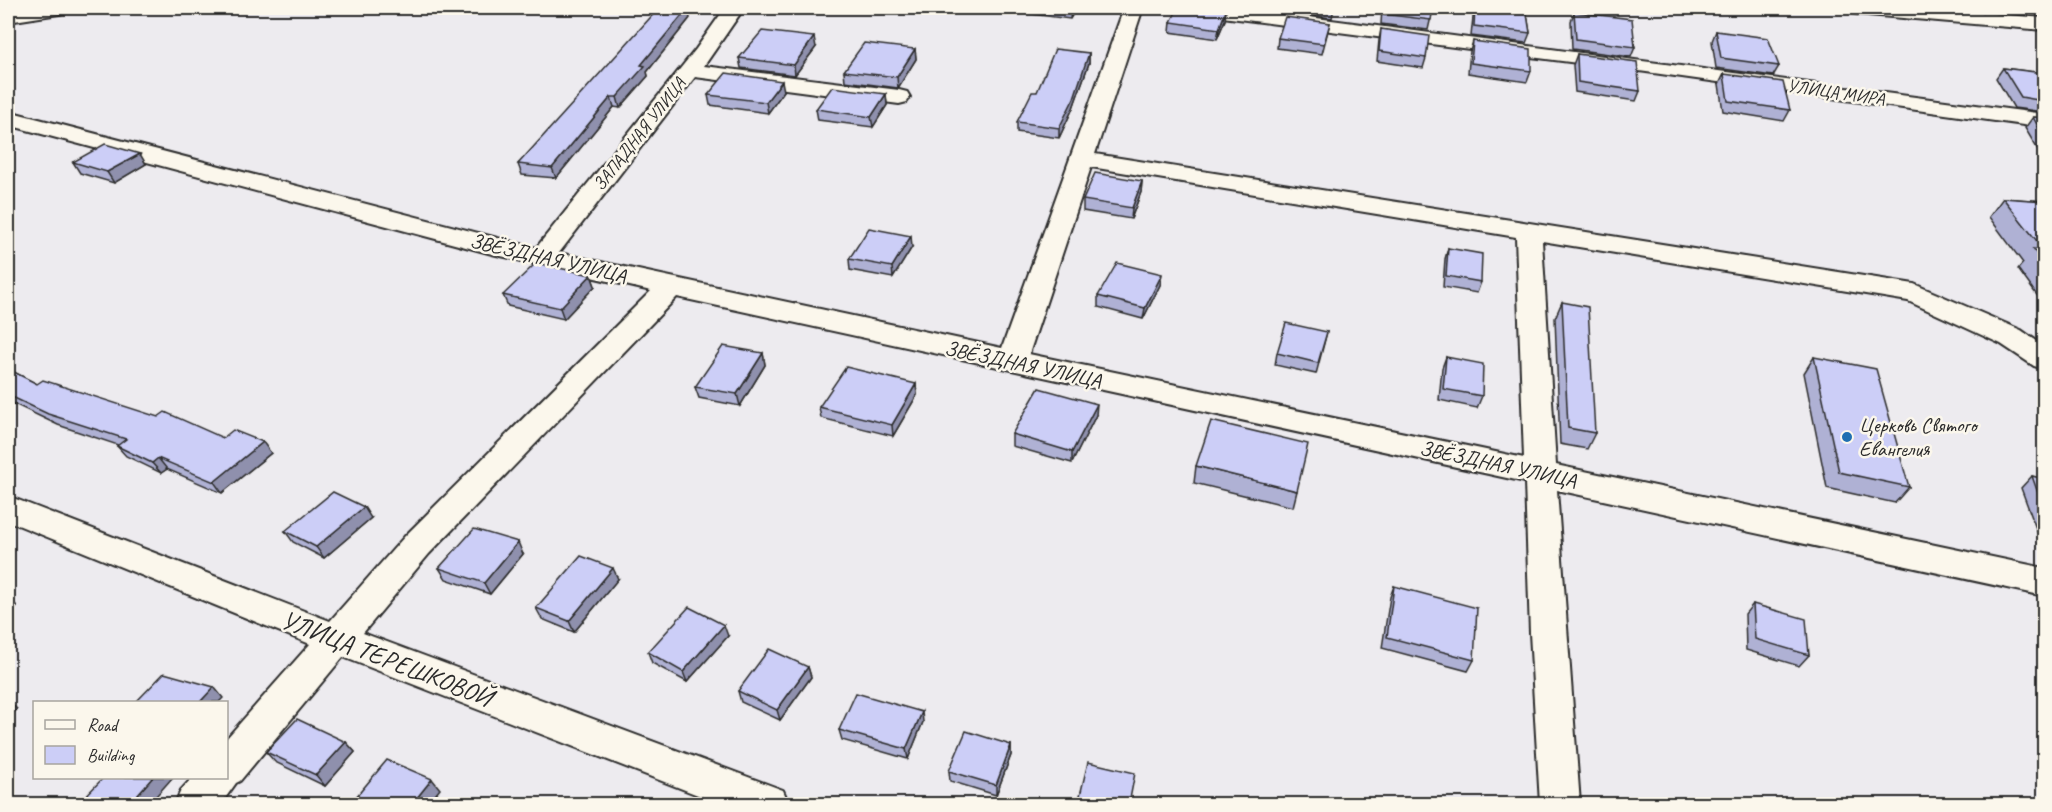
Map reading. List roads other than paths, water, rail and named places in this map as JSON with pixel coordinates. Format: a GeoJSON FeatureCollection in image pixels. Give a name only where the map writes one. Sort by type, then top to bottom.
{"type":"FeatureCollection","features":[{"type":"Feature","properties":{"kind":"street"},"geometry":{"type":"LineString","coordinates":[[8,16],[59,8]]}},
{"type":"Feature","properties":{"kind":"street","name":"ЗАПАДНАЯ УЛИЦА"},"geometry":{"type":"LineString","coordinates":[[542,258],[689,70],[734,8]]}},
{"type":"Feature","properties":{"kind":"street"},"geometry":{"type":"LineString","coordinates":[[1012,361],[1134,8]]}},
{"type":"Feature","properties":{"kind":"street","name":"УЛИЦА МИРА"},"geometry":{"type":"LineString","coordinates":[[1199,8],[1632,64],[2044,121]]}},
{"type":"Feature","properties":{"kind":"street"},"geometry":{"type":"LineString","coordinates":[[1856,8],[2044,24]]}},
{"type":"Feature","properties":{"kind":"street"},"geometry":{"type":"LineString","coordinates":[[689,70],[899,98]]}},
{"type":"Feature","properties":{"kind":"street","name":"ЗВЁЗДНАЯ УЛИЦА"},"geometry":{"type":"LineString","coordinates":[[8,118],[542,258],[671,288],[2044,582]]}},
{"type":"Feature","properties":{"kind":"street"},"geometry":{"type":"LineString","coordinates":[[1082,159],[1914,293],[2011,336],[2044,359]]}},
{"type":"Feature","properties":{"kind":"street"},"geometry":{"type":"LineString","coordinates":[[1529,231],[1548,633],[1560,804]]}},
{"type":"Feature","properties":{"kind":"street"},"geometry":{"type":"LineString","coordinates":[[228,766],[417,545],[671,288]]}},
{"type":"Feature","properties":{"kind":"street","name":"УЛИЦА ТЕРЕШКОВОЙ"},"geometry":{"type":"LineString","coordinates":[[8,508],[337,639],[769,804]]}},
{"type":"Feature","properties":{"kind":"street"},"geometry":{"type":"LineString","coordinates":[[195,804],[216,779]]}},
{"type":"Feature","properties":{"kind":"place","name":"Церковь Святого Евангелия"},"geometry":{"type":"Point","coordinates":[1847,437]}}]}
